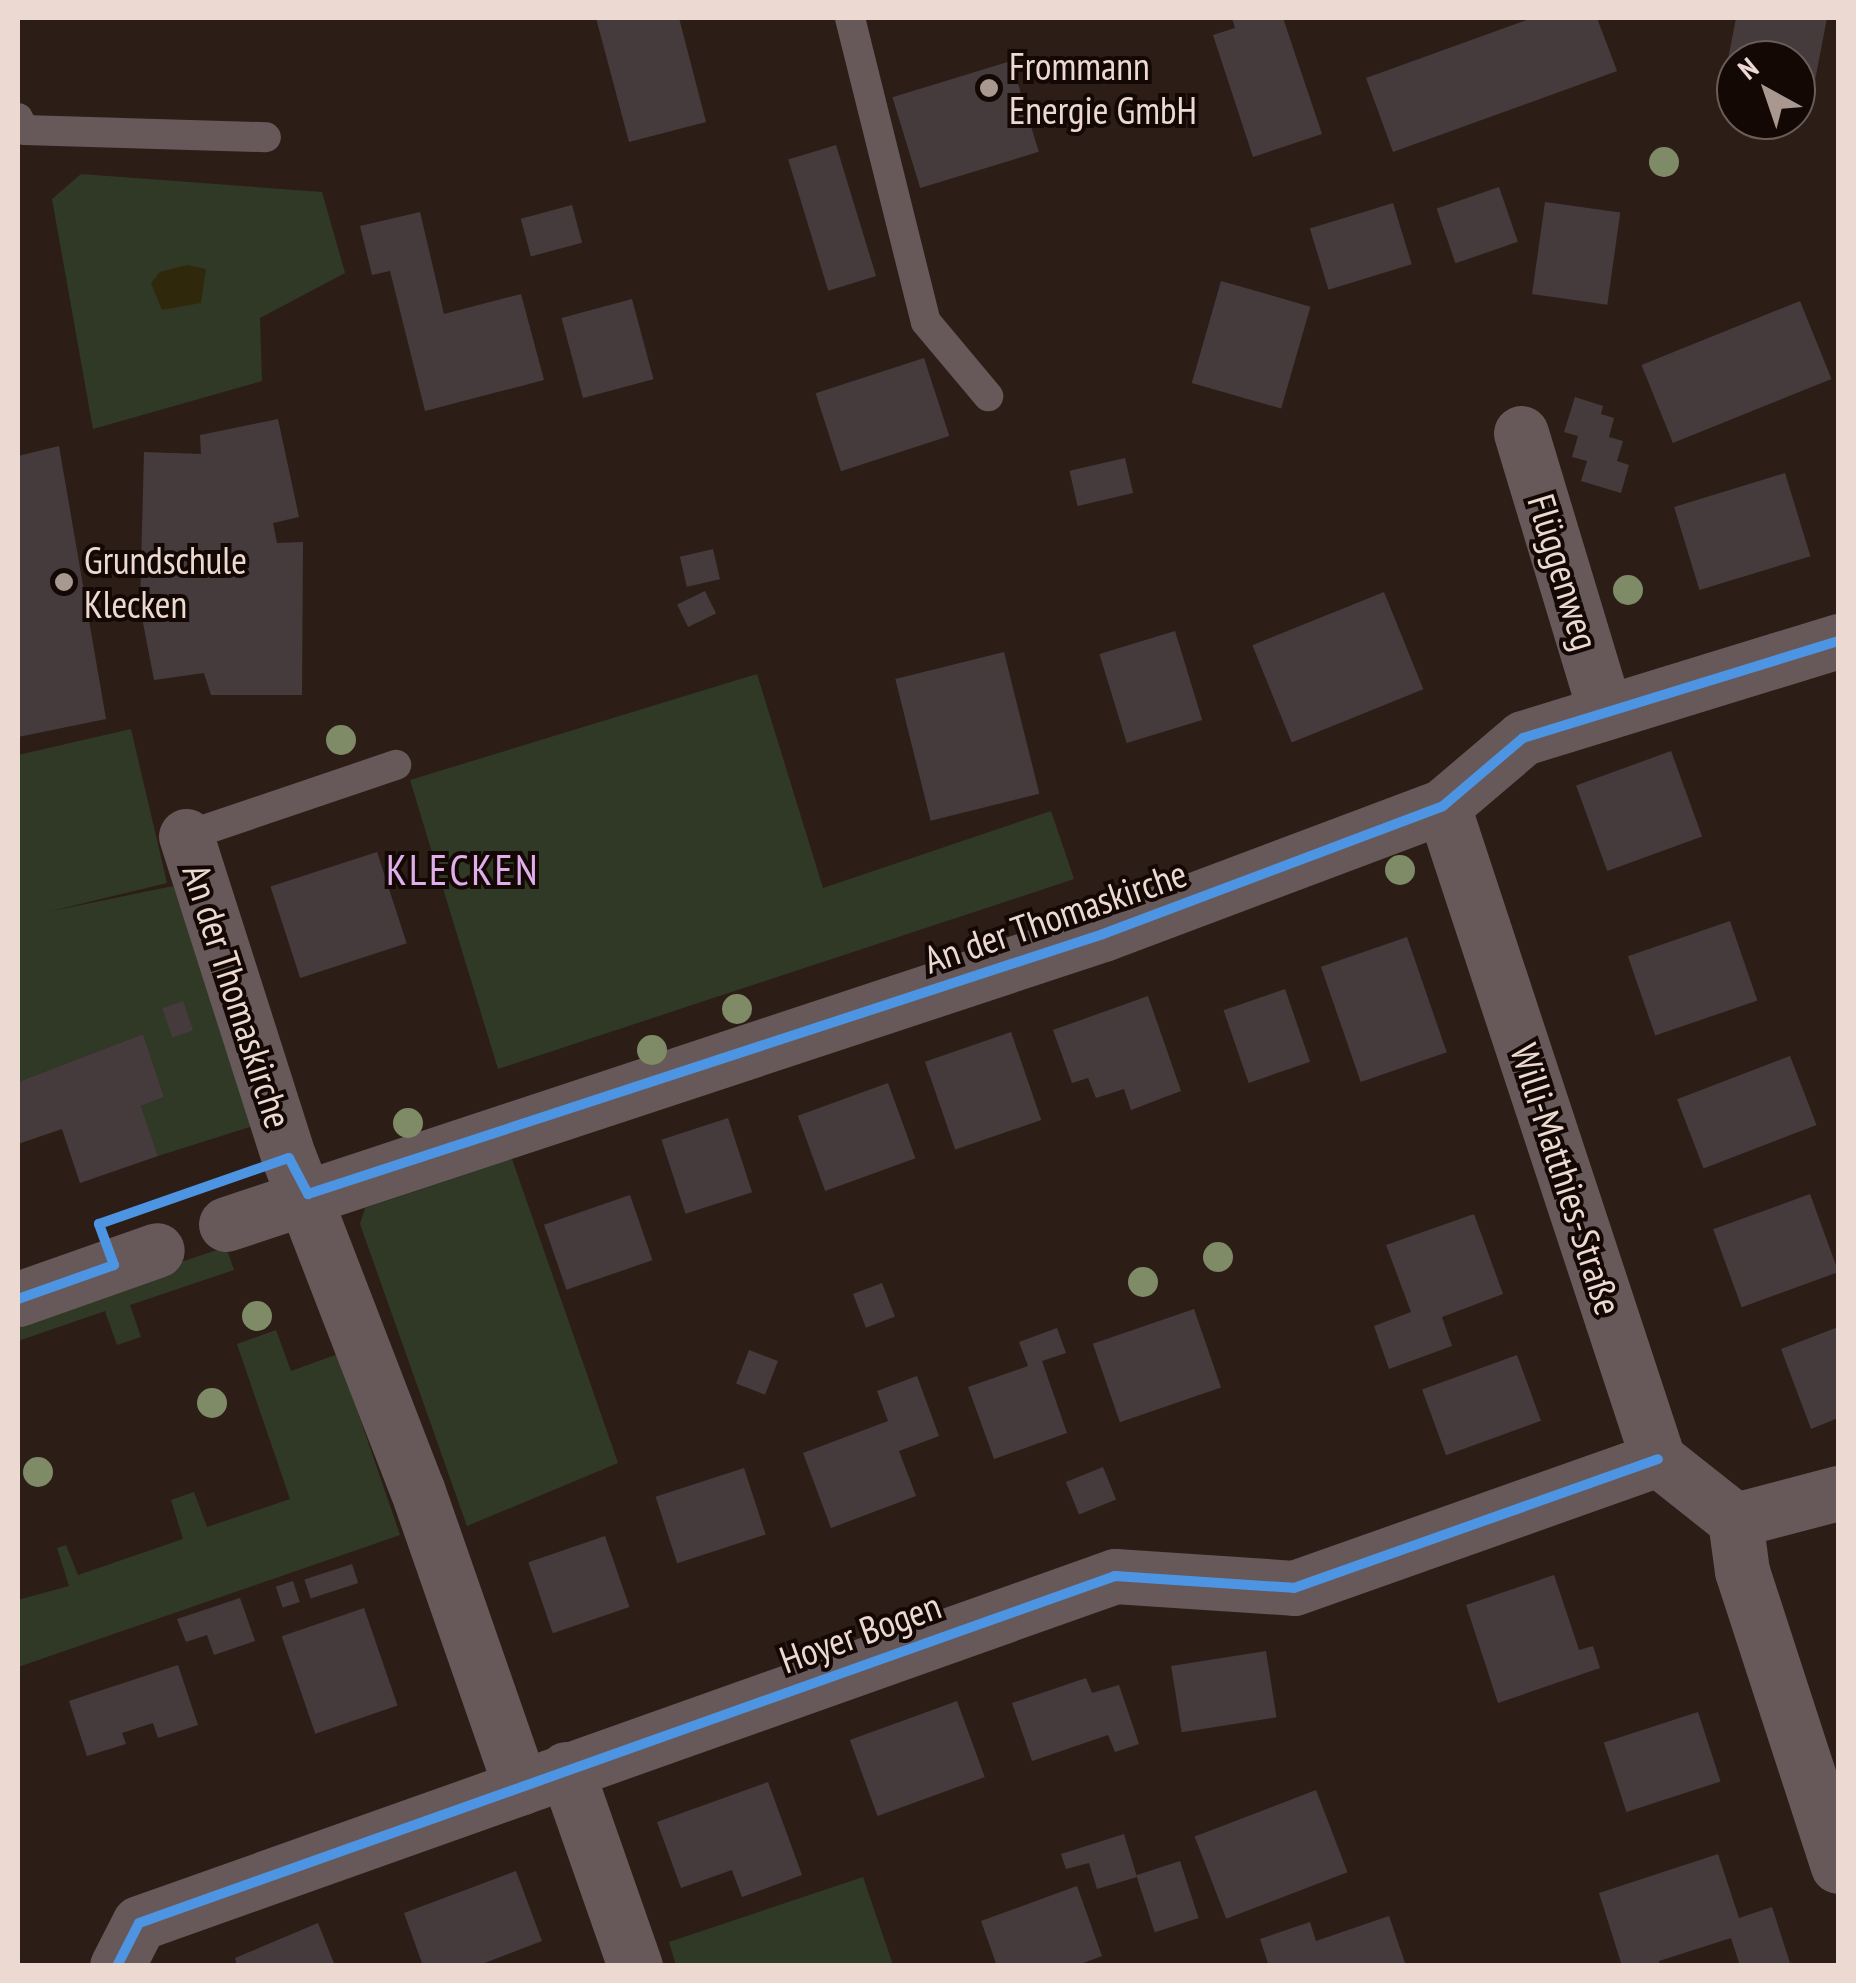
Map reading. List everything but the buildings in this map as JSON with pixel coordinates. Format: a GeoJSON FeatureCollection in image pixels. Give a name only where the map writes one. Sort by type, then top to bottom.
{"type":"FeatureCollection","features":[{"type":"Feature","properties":{"kind":"street","name":"Flüggenweg"},"geometry":{"type":"LineString","coordinates":[[1522,433],[1605,711]]}},
{"type":"Feature","properties":{"kind":"street","name":"An der Thomaskirche"},"geometry":{"type":"LineString","coordinates":[[226,1224],[1103,934],[1443,806],[1523,738],[1838,642]]}},
{"type":"Feature","properties":{"kind":"street","name":"Willi-Matthies-Straße"},"geometry":{"type":"LineString","coordinates":[[1443,806],[1658,1459]]}},
{"type":"Feature","properties":{"kind":"street","name":"An der Thomaskirche"},"geometry":{"type":"LineString","coordinates":[[186,836],[289,1158],[308,1194]]}},
{"type":"Feature","properties":{"kind":"street"},"geometry":{"type":"LineString","coordinates":[[308,1194],[544,1778],[635,1966]]}},
{"type":"Feature","properties":{"kind":"street"},"geometry":{"type":"LineString","coordinates":[[18,1299],[157,1250]]}},
{"type":"Feature","properties":{"kind":"street"},"geometry":{"type":"LineString","coordinates":[[1658,1459],[1736,1520],[1742,1571],[1838,1866]]}},
{"type":"Feature","properties":{"kind":"street","name":"Hoyer Bogen"},"geometry":{"type":"LineString","coordinates":[[117,1966],[139,1923],[1116,1576],[1294,1588],[1658,1459]]}},
{"type":"Feature","properties":{"kind":"street"},"geometry":{"type":"LineString","coordinates":[[1736,1520],[1838,1493]]}},
{"type":"Feature","properties":{"kind":"lane"},"geometry":{"type":"LineString","coordinates":[[850,18],[926,322],[988,396]]}},
{"type":"Feature","properties":{"kind":"lane"},"geometry":{"type":"LineString","coordinates":[[18,118],[24,130],[266,137]]}},
{"type":"Feature","properties":{"kind":"lane","name":"An der Thomaskirche"},"geometry":{"type":"LineString","coordinates":[[186,836],[396,765]]}},
{"type":"Feature","properties":{"kind":"green space"},"geometry":{"type":"Polygon","coordinates":[[[81,174],[322,192],[345,273],[260,318],[262,381],[93,429],[52,199],[81,174]]]}},
{"type":"Feature","properties":{"kind":"green space"},"geometry":{"type":"Polygon","coordinates":[[[757,674],[823,888],[1051,811],[1074,879],[498,1069],[410,780],[757,674]]]}},
{"type":"Feature","properties":{"kind":"green space"},"geometry":{"type":"Polygon","coordinates":[[[131,729],[167,883],[47,912],[173,886],[259,1124],[158,1156],[141,1106],[164,1097],[143,1034],[18,1082],[18,755],[131,729]]]}},
{"type":"Feature","properties":{"kind":"green space"},"geometry":{"type":"Polygon","coordinates":[[[512,1159],[618,1463],[467,1526],[360,1224],[365,1208],[512,1159]]]}},
{"type":"Feature","properties":{"kind":"green space"},"geometry":{"type":"Polygon","coordinates":[[[226,1247],[234,1270],[130,1305],[141,1337],[117,1345],[105,1311],[18,1341],[18,1316],[226,1247]]]}},
{"type":"Feature","properties":{"kind":"green space"},"geometry":{"type":"Polygon","coordinates":[[[276,1330],[291,1371],[338,1354],[400,1535],[18,1667],[18,1600],[69,1586],[57,1548],[66,1545],[78,1575],[183,1539],[171,1500],[194,1492],[207,1527],[290,1499],[237,1344],[276,1330]]]}},
{"type":"Feature","properties":{"kind":"green space"},"geometry":{"type":"Polygon","coordinates":[[[863,1877],[893,1965],[676,1965],[669,1942],[863,1877]]]}},
{"type":"Feature","properties":{"kind":"sand"},"geometry":{"type":"Polygon","coordinates":[[[187,265],[206,269],[201,303],[162,310],[151,283],[160,272],[187,265]]]}},
{"type":"Feature","properties":{"kind":"cycle path"},"geometry":{"type":"LineString","coordinates":[[18,1299],[114,1265],[99,1224],[289,1158],[308,1194],[1103,934],[1443,806],[1523,738],[1838,641]]}},
{"type":"Feature","properties":{"kind":"cycle path"},"geometry":{"type":"LineString","coordinates":[[117,1966],[139,1923],[1115,1576],[1294,1588],[1658,1459]]}},
{"type":"Feature","properties":{"kind":"place","name":"Frommann Energie GmbH"},"geometry":{"type":"Point","coordinates":[989,88]}},
{"type":"Feature","properties":{"kind":"place","name":"Grundschule Klecken"},"geometry":{"type":"Point","coordinates":[64,582]}},
{"type":"Feature","properties":{"kind":"district","name":"KLECKEN"},"geometry":{"type":"Point","coordinates":[463,870]}}]}
